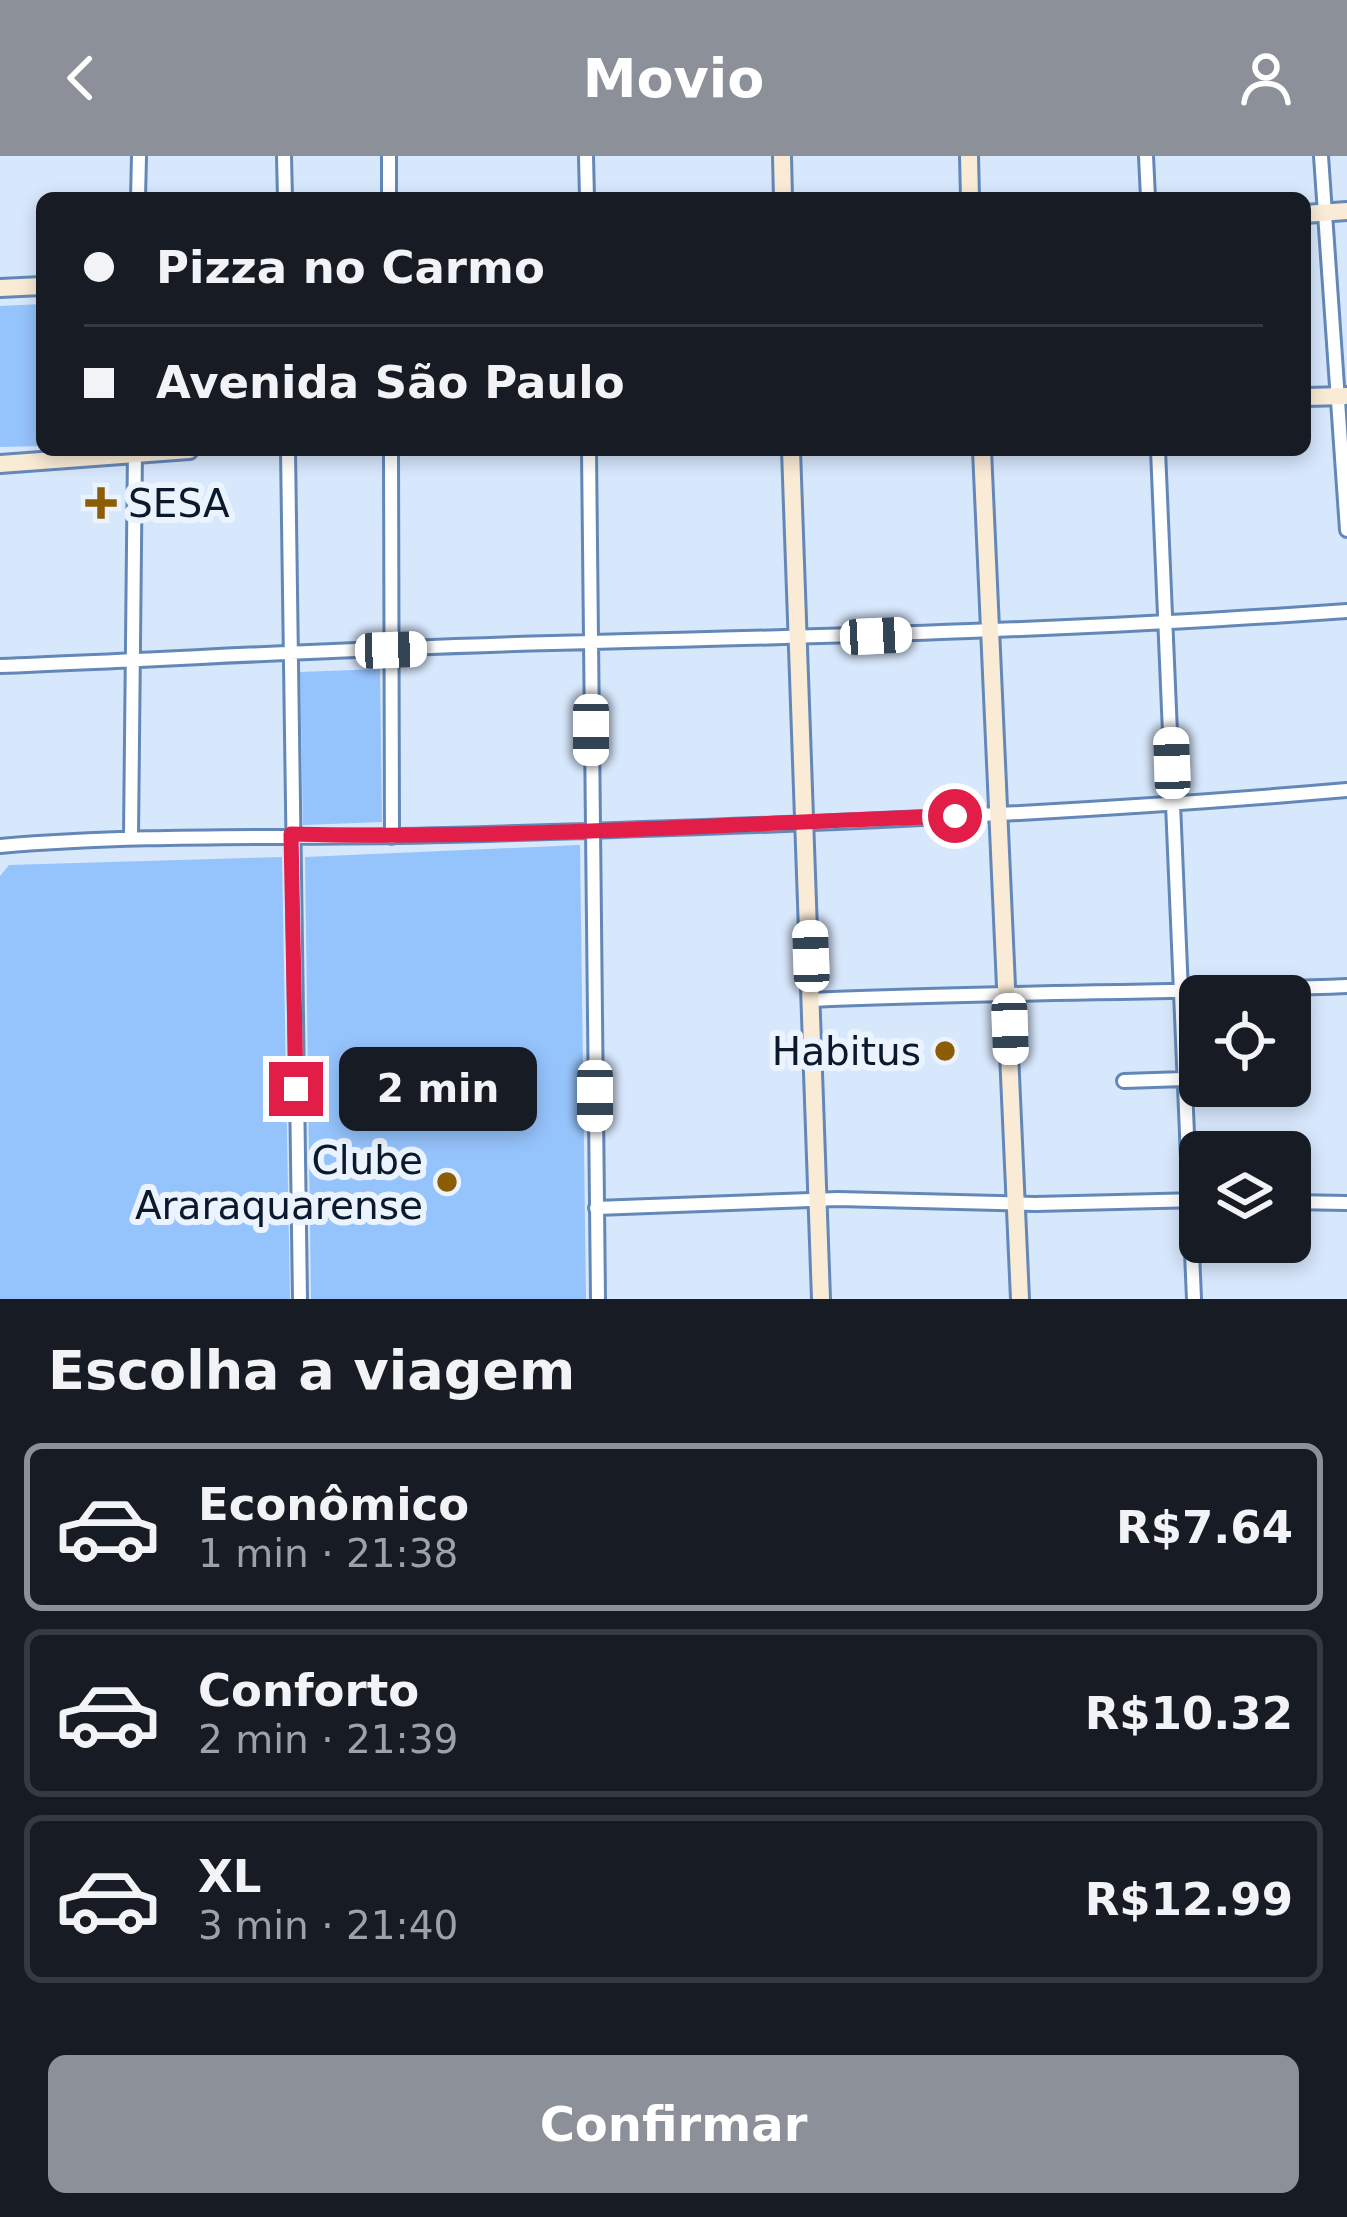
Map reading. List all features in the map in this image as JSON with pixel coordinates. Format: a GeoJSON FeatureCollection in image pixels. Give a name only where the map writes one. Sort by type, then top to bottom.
{"type":"FeatureCollection","features":[{"type":"Feature","properties":{"kind":"street"},"geometry":{"type":"LineString","coordinates":[[138,192],[139,156]]}},
{"type":"Feature","properties":{"kind":"street"},"geometry":{"type":"LineString","coordinates":[[284,156],[285,192]]}},
{"type":"Feature","properties":{"kind":"street"},"geometry":{"type":"LineString","coordinates":[[389,156],[389,192]]}},
{"type":"Feature","properties":{"kind":"street"},"geometry":{"type":"LineString","coordinates":[[586,156],[587,192]]}},
{"type":"Feature","properties":{"kind":"street"},"geometry":{"type":"LineString","coordinates":[[782,156],[783,192]]}},
{"type":"Feature","properties":{"kind":"street"},"geometry":{"type":"LineString","coordinates":[[969,156],[970,192]]}},
{"type":"Feature","properties":{"kind":"street"},"geometry":{"type":"LineString","coordinates":[[1146,156],[1148,192]]}},
{"type":"Feature","properties":{"kind":"street"},"geometry":{"type":"LineString","coordinates":[[1321,156],[1342,396],[1347,530]]}},
{"type":"Feature","properties":{"kind":"street"},"geometry":{"type":"LineString","coordinates":[[1311,214],[1347,211]]}},
{"type":"Feature","properties":{"kind":"street"},"geometry":{"type":"LineString","coordinates":[[0,288],[36,286]]}},
{"type":"Feature","properties":{"kind":"street"},"geometry":{"type":"LineString","coordinates":[[1311,398],[1342,396]]}},
{"type":"Feature","properties":{"kind":"street"},"geometry":{"type":"LineString","coordinates":[[0,464],[91,456]]}},
{"type":"Feature","properties":{"kind":"street"},"geometry":{"type":"LineString","coordinates":[[131,836],[136,456]]}},
{"type":"Feature","properties":{"kind":"street"},"geometry":{"type":"LineString","coordinates":[[288,456],[300,1299]]}},
{"type":"Feature","properties":{"kind":"street"},"geometry":{"type":"LineString","coordinates":[[392,456],[392,836]]}},
{"type":"Feature","properties":{"kind":"street"},"geometry":{"type":"LineString","coordinates":[[589,456],[598,1299]]}},
{"type":"Feature","properties":{"kind":"street"},"geometry":{"type":"LineString","coordinates":[[790,456],[821,1299]]}},
{"type":"Feature","properties":{"kind":"street"},"geometry":{"type":"LineString","coordinates":[[982,456],[1020,1299]]}},
{"type":"Feature","properties":{"kind":"street"},"geometry":{"type":"LineString","coordinates":[[1158,456],[1179,975]]}},
{"type":"Feature","properties":{"kind":"street"},"geometry":{"type":"LineString","coordinates":[[0,666],[1165,624],[1347,610]]}},
{"type":"Feature","properties":{"kind":"street"},"geometry":{"type":"LineString","coordinates":[[0,846],[131,836],[592,831],[1174,805],[1347,790]]}},
{"type":"Feature","properties":{"kind":"street"},"geometry":{"type":"LineString","coordinates":[[1311,988],[1347,986]]}},
{"type":"Feature","properties":{"kind":"street"},"geometry":{"type":"LineString","coordinates":[[812,1000],[1009,992],[1179,993]]}},
{"type":"Feature","properties":{"kind":"street"},"geometry":{"type":"LineString","coordinates":[[1124,1082],[1179,1079]]}},
{"type":"Feature","properties":{"kind":"street"},"geometry":{"type":"LineString","coordinates":[[596,1208],[818,1201],[1179,1200]]}},
{"type":"Feature","properties":{"kind":"street"},"geometry":{"type":"LineString","coordinates":[[1311,1202],[1347,1203]]}},
{"type":"Feature","properties":{"kind":"street"},"geometry":{"type":"LineString","coordinates":[[1194,1263],[1194,1299]]}},
{"type":"Feature","properties":{"kind":"shaded area"},"geometry":{"type":"Polygon","coordinates":[[[36,304],[36,446],[0,447],[0,306],[36,304]]]}},
{"type":"Feature","properties":{"kind":"shaded area"},"geometry":{"type":"Polygon","coordinates":[[[380,669],[382,822],[303,825],[300,672],[380,669]]]}},
{"type":"Feature","properties":{"kind":"shaded area","name":"Clube Araraquarense"},"geometry":{"type":"Polygon","coordinates":[[[580,845],[586,1299],[311,1299],[305,857],[580,845]]]}},
{"type":"Feature","properties":{"kind":"shaded area"},"geometry":{"type":"Polygon","coordinates":[[[282,857],[290,1299],[0,1299],[0,876],[9,865],[282,857]]]}},
{"type":"Feature","properties":{"kind":"shaded area"},"geometry":{"type":"Polygon","coordinates":[[[388,1079],[406,1086],[413,1104],[406,1122],[388,1129],[370,1122],[363,1104],[370,1086],[388,1079]]]}},
{"type":"Feature","properties":{"kind":"place","name":"SESA"},"geometry":{"type":"Point","coordinates":[101,503]}},
{"type":"Feature","properties":{"kind":"place","name":"Habitus"},"geometry":{"type":"Point","coordinates":[945,1051]}},
{"type":"Feature","properties":{"kind":"place","name":"Clube Araraquarense"},"geometry":{"type":"Point","coordinates":[447,1182]}},
{"type":"Feature","properties":{"kind":"route"},"geometry":{"type":"LineString","coordinates":[[296,1089],[291,834],[552,832],[955,816]]}}]}
